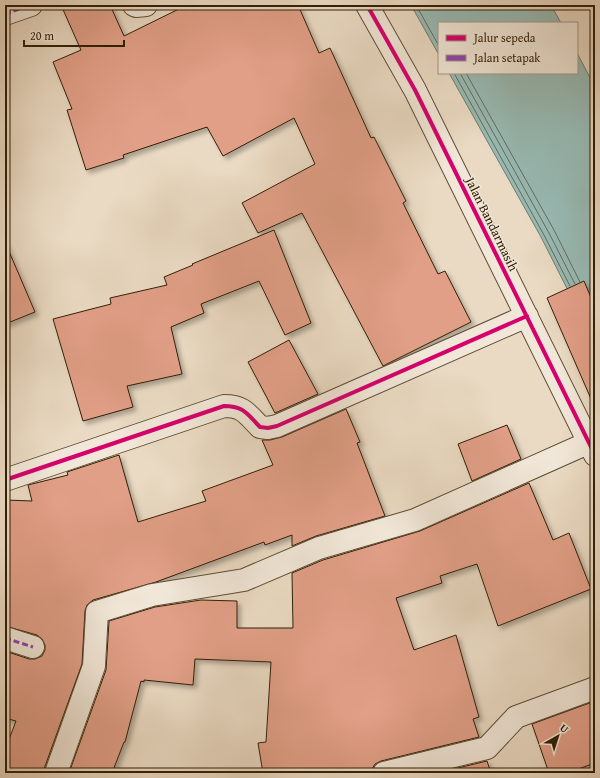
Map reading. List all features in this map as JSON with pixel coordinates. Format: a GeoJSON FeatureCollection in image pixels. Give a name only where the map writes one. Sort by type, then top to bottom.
{"type":"FeatureCollection","features":[{"type":"Feature","properties":{"kind":"street"},"geometry":{"type":"LineString","coordinates":[[5,14],[31,5]]}},
{"type":"Feature","properties":{"kind":"street"},"geometry":{"type":"LineString","coordinates":[[134,5],[146,5]]}},
{"type":"Feature","properties":{"kind":"street","name":"Jalan Bandarmasih"},"geometry":{"type":"LineString","coordinates":[[367,5],[415,90],[592,449]]}},
{"type":"Feature","properties":{"kind":"street"},"geometry":{"type":"LineString","coordinates":[[5,480],[224,406],[235,406],[244,410],[260,427],[268,428],[277,426],[527,316]]}},
{"type":"Feature","properties":{"kind":"street"},"geometry":{"type":"LineString","coordinates":[[56,773],[94,666],[97,612],[152,595],[244,580],[319,548],[415,520],[592,449]]}},
{"type":"Feature","properties":{"kind":"street"},"geometry":{"type":"LineString","coordinates":[[5,638],[33,647]]}},
{"type":"Feature","properties":{"kind":"street"},"geometry":{"type":"LineString","coordinates":[[384,773],[487,748],[516,717],[595,688]]}},
{"type":"Feature","properties":{"kind":"water"},"geometry":{"type":"Polygon","coordinates":[[[411,5],[551,5],[560,22],[438,22],[438,53],[411,5]]]}},
{"type":"Feature","properties":{"kind":"water"},"geometry":{"type":"Polygon","coordinates":[[[578,55],[595,87],[595,344],[541,237],[450,74],[578,74],[578,55]]]}},
{"type":"Feature","properties":{"kind":"building"},"geometry":{"type":"Polygon","coordinates":[[[61,5],[110,5],[124,36],[187,5],[298,5],[319,53],[330,48],[371,138],[374,137],[406,201],[403,203],[438,274],[445,271],[471,322],[383,366],[302,213],[258,233],[242,203],[315,164],[294,118],[223,156],[207,127],[123,155],[124,158],[86,170],[67,110],[72,109],[53,62],[81,50],[61,5]]]}},
{"type":"Feature","properties":{"kind":"building"},"geometry":{"type":"Polygon","coordinates":[[[274,230],[311,323],[285,335],[259,281],[201,304],[204,313],[171,327],[182,374],[127,386],[133,407],[83,421],[53,319],[111,304],[110,298],[167,285],[164,277],[274,230]]]}},
{"type":"Feature","properties":{"kind":"building"},"geometry":{"type":"Polygon","coordinates":[[[5,242],[35,312],[5,324],[5,242]]]}},
{"type":"Feature","properties":{"kind":"building"},"geometry":{"type":"Polygon","coordinates":[[[584,281],[595,307],[595,408],[547,298],[584,281]]]}},
{"type":"Feature","properties":{"kind":"building"},"geometry":{"type":"Polygon","coordinates":[[[289,340],[318,394],[275,413],[248,362],[289,340]]]}},
{"type":"Feature","properties":{"kind":"building"},"geometry":{"type":"Polygon","coordinates":[[[346,409],[360,442],[357,443],[385,516],[316,536],[292,546],[292,535],[265,545],[264,542],[156,582],[93,600],[87,605],[85,611],[82,664],[44,769],[44,773],[5,773],[5,750],[16,721],[5,718],[5,651],[29,659],[35,659],[42,656],[45,650],[45,645],[42,639],[37,635],[5,626],[5,500],[32,501],[28,485],[68,475],[67,472],[119,455],[138,522],[206,501],[202,491],[273,465],[262,440],[282,437],[346,409]]]}},
{"type":"Feature","properties":{"kind":"building"},"geometry":{"type":"Polygon","coordinates":[[[507,425],[521,459],[472,481],[458,444],[507,425]]]}},
{"type":"Feature","properties":{"kind":"building"},"geometry":{"type":"Polygon","coordinates":[[[529,483],[553,540],[569,533],[591,589],[498,626],[477,564],[440,576],[442,583],[396,598],[414,650],[456,635],[479,717],[473,719],[479,737],[381,761],[375,764],[372,769],[372,773],[263,773],[258,743],[266,742],[271,662],[195,659],[193,685],[144,680],[144,682],[141,681],[125,742],[112,773],[69,773],[106,670],[109,621],[155,607],[201,600],[237,601],[237,628],[293,628],[292,573],[323,560],[420,531],[529,483]]]}},
{"type":"Feature","properties":{"kind":"building"},"geometry":{"type":"Polygon","coordinates":[[[595,701],[595,763],[567,773],[549,773],[532,724],[595,701]]]}},
{"type":"Feature","properties":{"kind":"building"},"geometry":{"type":"Polygon","coordinates":[[[487,761],[491,773],[437,773],[487,761]]]}},
{"type":"Feature","properties":{"kind":"marked path"},"geometry":{"type":"LineString","coordinates":[[5,14],[31,5]]}},
{"type":"Feature","properties":{"kind":"marked path"},"geometry":{"type":"LineString","coordinates":[[134,5],[146,5]]}},
{"type":"Feature","properties":{"kind":"marked path"},"geometry":{"type":"LineString","coordinates":[[5,638],[33,647]]}},
{"type":"Feature","properties":{"kind":"cycle path"},"geometry":{"type":"LineString","coordinates":[[367,5],[415,90],[595,455]]}},
{"type":"Feature","properties":{"kind":"cycle path"},"geometry":{"type":"LineString","coordinates":[[5,480],[224,406],[231,406],[241,409],[260,427],[268,428],[277,426],[527,316]]}}]}
